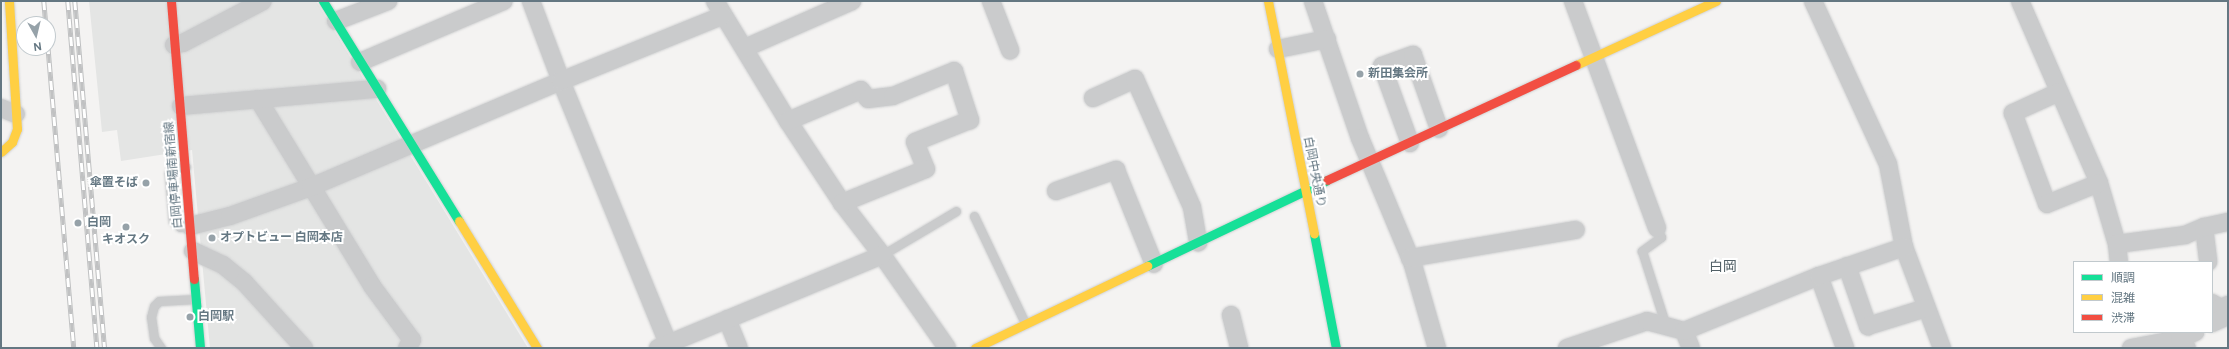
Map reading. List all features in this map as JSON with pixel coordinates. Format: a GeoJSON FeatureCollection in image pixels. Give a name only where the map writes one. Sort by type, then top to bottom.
{"type":"FeatureCollection","features":[{"type":"Feature","properties":{"kind":"street"},"geometry":{"type":"LineString","coordinates":[[1,152],[15,137],[17,129],[8,111],[6,27],[9,1]]}},
{"type":"Feature","properties":{"kind":"street","name":"白岡停車場南新宿線"},"geometry":{"type":"LineString","coordinates":[[171,1],[181,106],[200,348]]}},
{"type":"Feature","properties":{"kind":"street"},"geometry":{"type":"LineString","coordinates":[[174,45],[183,44],[263,1]]}},
{"type":"Feature","properties":{"kind":"street"},"geometry":{"type":"LineString","coordinates":[[323,1],[537,348]]}},
{"type":"Feature","properties":{"kind":"street"},"geometry":{"type":"LineString","coordinates":[[336,21],[388,1]]}},
{"type":"Feature","properties":{"kind":"street"},"geometry":{"type":"LineString","coordinates":[[360,62],[504,1]]}},
{"type":"Feature","properties":{"kind":"street"},"geometry":{"type":"LineString","coordinates":[[531,1],[665,346],[882,255]]}},
{"type":"Feature","properties":{"kind":"street"},"geometry":{"type":"LineString","coordinates":[[745,48],[852,1]]}},
{"type":"Feature","properties":{"kind":"street"},"geometry":{"type":"LineString","coordinates":[[991,1],[1010,50]]}},
{"type":"Feature","properties":{"kind":"street","name":"白岡中央通り"},"geometry":{"type":"LineString","coordinates":[[1268,1],[1336,348]]}},
{"type":"Feature","properties":{"kind":"street"},"geometry":{"type":"LineString","coordinates":[[1313,1],[1369,160],[1410,258],[1437,348]]}},
{"type":"Feature","properties":{"kind":"street"},"geometry":{"type":"LineString","coordinates":[[1572,1],[1657,228]]}},
{"type":"Feature","properties":{"kind":"street"},"geometry":{"type":"LineString","coordinates":[[975,348],[1025,323],[1154,264],[1369,160],[1410,143],[1716,1]]}},
{"type":"Feature","properties":{"kind":"street"},"geometry":{"type":"LineString","coordinates":[[1813,1],[1888,164],[1904,247],[1942,348]]}},
{"type":"Feature","properties":{"kind":"street"},"geometry":{"type":"LineString","coordinates":[[2020,1],[2099,183],[2117,244],[2119,261]]}},
{"type":"Feature","properties":{"kind":"street"},"geometry":{"type":"LineString","coordinates":[[190,226],[230,216],[311,187],[561,81],[719,9],[745,48],[788,121],[842,203],[882,255],[947,348]]}},
{"type":"Feature","properties":{"kind":"street"},"geometry":{"type":"LineString","coordinates":[[1278,49],[1327,39]]}},
{"type":"Feature","properties":{"kind":"street"},"geometry":{"type":"LineString","coordinates":[[1410,143],[1382,66],[1413,55],[1439,129]]}},
{"type":"Feature","properties":{"kind":"street"},"geometry":{"type":"LineString","coordinates":[[788,121],[861,90],[868,99],[893,96],[954,72],[970,120],[915,142],[926,170],[842,203]]}},
{"type":"Feature","properties":{"kind":"street"},"geometry":{"type":"LineString","coordinates":[[1093,98],[1135,79],[1192,207],[1198,242]]}},
{"type":"Feature","properties":{"kind":"street"},"geometry":{"type":"LineString","coordinates":[[181,106],[377,88]]}},
{"type":"Feature","properties":{"kind":"street"},"geometry":{"type":"LineString","coordinates":[[2059,92],[2013,113],[2047,204],[2099,183]]}},
{"type":"Feature","properties":{"kind":"street"},"geometry":{"type":"LineString","coordinates":[[258,99],[372,286],[412,340],[407,348]]}},
{"type":"Feature","properties":{"kind":"street"},"geometry":{"type":"LineString","coordinates":[[1056,191],[1116,170],[1154,264]]}},
{"type":"Feature","properties":{"kind":"street"},"geometry":{"type":"LineString","coordinates":[[2117,244],[2185,235],[2204,227],[2228,222]]}},
{"type":"Feature","properties":{"kind":"street"},"geometry":{"type":"LineString","coordinates":[[2204,227],[2208,261]]}},
{"type":"Feature","properties":{"kind":"street"},"geometry":{"type":"LineString","coordinates":[[1410,258],[1576,230]]}},
{"type":"Feature","properties":{"kind":"street"},"geometry":{"type":"LineString","coordinates":[[1567,348],[1647,321],[1684,331],[1819,276],[1904,247]]}},
{"type":"Feature","properties":{"kind":"street"},"geometry":{"type":"LineString","coordinates":[[193,251],[224,265],[244,282],[304,348]]}},
{"type":"Feature","properties":{"kind":"street"},"geometry":{"type":"LineString","coordinates":[[1847,266],[1868,326],[1926,308]]}},
{"type":"Feature","properties":{"kind":"street"},"geometry":{"type":"LineString","coordinates":[[1819,276],[1845,348]]}},
{"type":"Feature","properties":{"kind":"street"},"geometry":{"type":"LineString","coordinates":[[2213,304],[2221,308],[2228,305]]}},
{"type":"Feature","properties":{"kind":"street"},"geometry":{"type":"LineString","coordinates":[[1231,315],[1239,348]]}},
{"type":"Feature","properties":{"kind":"street"},"geometry":{"type":"LineString","coordinates":[[2213,324],[2228,316]]}},
{"type":"Feature","properties":{"kind":"street"},"geometry":{"type":"LineString","coordinates":[[727,319],[739,348]]}},
{"type":"Feature","properties":{"kind":"street"},"geometry":{"type":"LineString","coordinates":[[1684,331],[1691,348]]}},
{"type":"Feature","properties":{"kind":"street"},"geometry":{"type":"LineString","coordinates":[[2130,333],[2132,348],[2187,340]]}},
{"type":"Feature","properties":{"kind":"lane"},"geometry":{"type":"LineString","coordinates":[[186,167],[173,169],[169,173],[173,221],[180,227],[190,226]]}},
{"type":"Feature","properties":{"kind":"lane"},"geometry":{"type":"LineString","coordinates":[[882,255],[956,211]]}},
{"type":"Feature","properties":{"kind":"lane"},"geometry":{"type":"LineString","coordinates":[[974,216],[1025,323]]}},
{"type":"Feature","properties":{"kind":"lane"},"geometry":{"type":"LineString","coordinates":[[1657,228],[1661,237],[1642,251],[1666,326]]}},
{"type":"Feature","properties":{"kind":"lane"},"geometry":{"type":"LineString","coordinates":[[160,348],[154,338],[152,317],[154,306],[159,301],[196,299]]}},
{"type":"Feature","properties":{"kind":"shaded area"},"geometry":{"type":"Polygon","coordinates":[[[89,1],[316,1],[528,348],[210,348],[192,150],[121,161],[117,130],[102,132],[89,1]]]}},
{"type":"Feature","properties":{"kind":"railway"},"geometry":{"type":"LineString","coordinates":[[44,1],[45,16]]}},
{"type":"Feature","properties":{"kind":"railway"},"geometry":{"type":"LineString","coordinates":[[68,1],[97,348]]}},
{"type":"Feature","properties":{"kind":"railway"},"geometry":{"type":"LineString","coordinates":[[75,1],[105,348]]}},
{"type":"Feature","properties":{"kind":"railway"},"geometry":{"type":"LineString","coordinates":[[49,56],[74,348]]}},
{"type":"Feature","properties":{"kind":"traffic: fast"},"geometry":{"type":"LineString","coordinates":[[323,1],[459,221]]}},
{"type":"Feature","properties":{"kind":"traffic: fast"},"geometry":{"type":"LineString","coordinates":[[1147,266],[1327,180]]}},
{"type":"Feature","properties":{"kind":"traffic: fast"},"geometry":{"type":"LineString","coordinates":[[1314,234],[1336,348]]}},
{"type":"Feature","properties":{"kind":"traffic: fast"},"geometry":{"type":"LineString","coordinates":[[194,279],[200,348]]}},
{"type":"Feature","properties":{"kind":"traffic: slow"},"geometry":{"type":"LineString","coordinates":[[1,152],[12,142],[17,129],[9,1]]}},
{"type":"Feature","properties":{"kind":"traffic: slow"},"geometry":{"type":"LineString","coordinates":[[1268,1],[1314,234]]}},
{"type":"Feature","properties":{"kind":"traffic: slow"},"geometry":{"type":"LineString","coordinates":[[1576,65],[1716,1]]}},
{"type":"Feature","properties":{"kind":"traffic: slow"},"geometry":{"type":"LineString","coordinates":[[459,221],[537,348]]}},
{"type":"Feature","properties":{"kind":"traffic: slow"},"geometry":{"type":"LineString","coordinates":[[975,348],[1147,266]]}},
{"type":"Feature","properties":{"kind":"traffic: jam"},"geometry":{"type":"LineString","coordinates":[[171,1],[194,279]]}},
{"type":"Feature","properties":{"kind":"traffic: jam"},"geometry":{"type":"LineString","coordinates":[[1327,180],[1576,65]]}},
{"type":"Feature","properties":{"kind":"place","name":"新田集会所"},"geometry":{"type":"Point","coordinates":[1360,74]}},
{"type":"Feature","properties":{"kind":"place","name":"傘置そば"},"geometry":{"type":"Point","coordinates":[146,183]}},
{"type":"Feature","properties":{"kind":"place","name":"白岡"},"geometry":{"type":"Point","coordinates":[78,223]}},
{"type":"Feature","properties":{"kind":"place","name":"キオスク"},"geometry":{"type":"Point","coordinates":[126,227]}},
{"type":"Feature","properties":{"kind":"place","name":"オプトビュー 白岡本店"},"geometry":{"type":"Point","coordinates":[212,238]}},
{"type":"Feature","properties":{"kind":"place","name":"白岡駅"},"geometry":{"type":"Point","coordinates":[190,317]}},
{"type":"Feature","properties":{"kind":"district","name":"白岡"},"geometry":{"type":"Point","coordinates":[1723,266]}}]}
